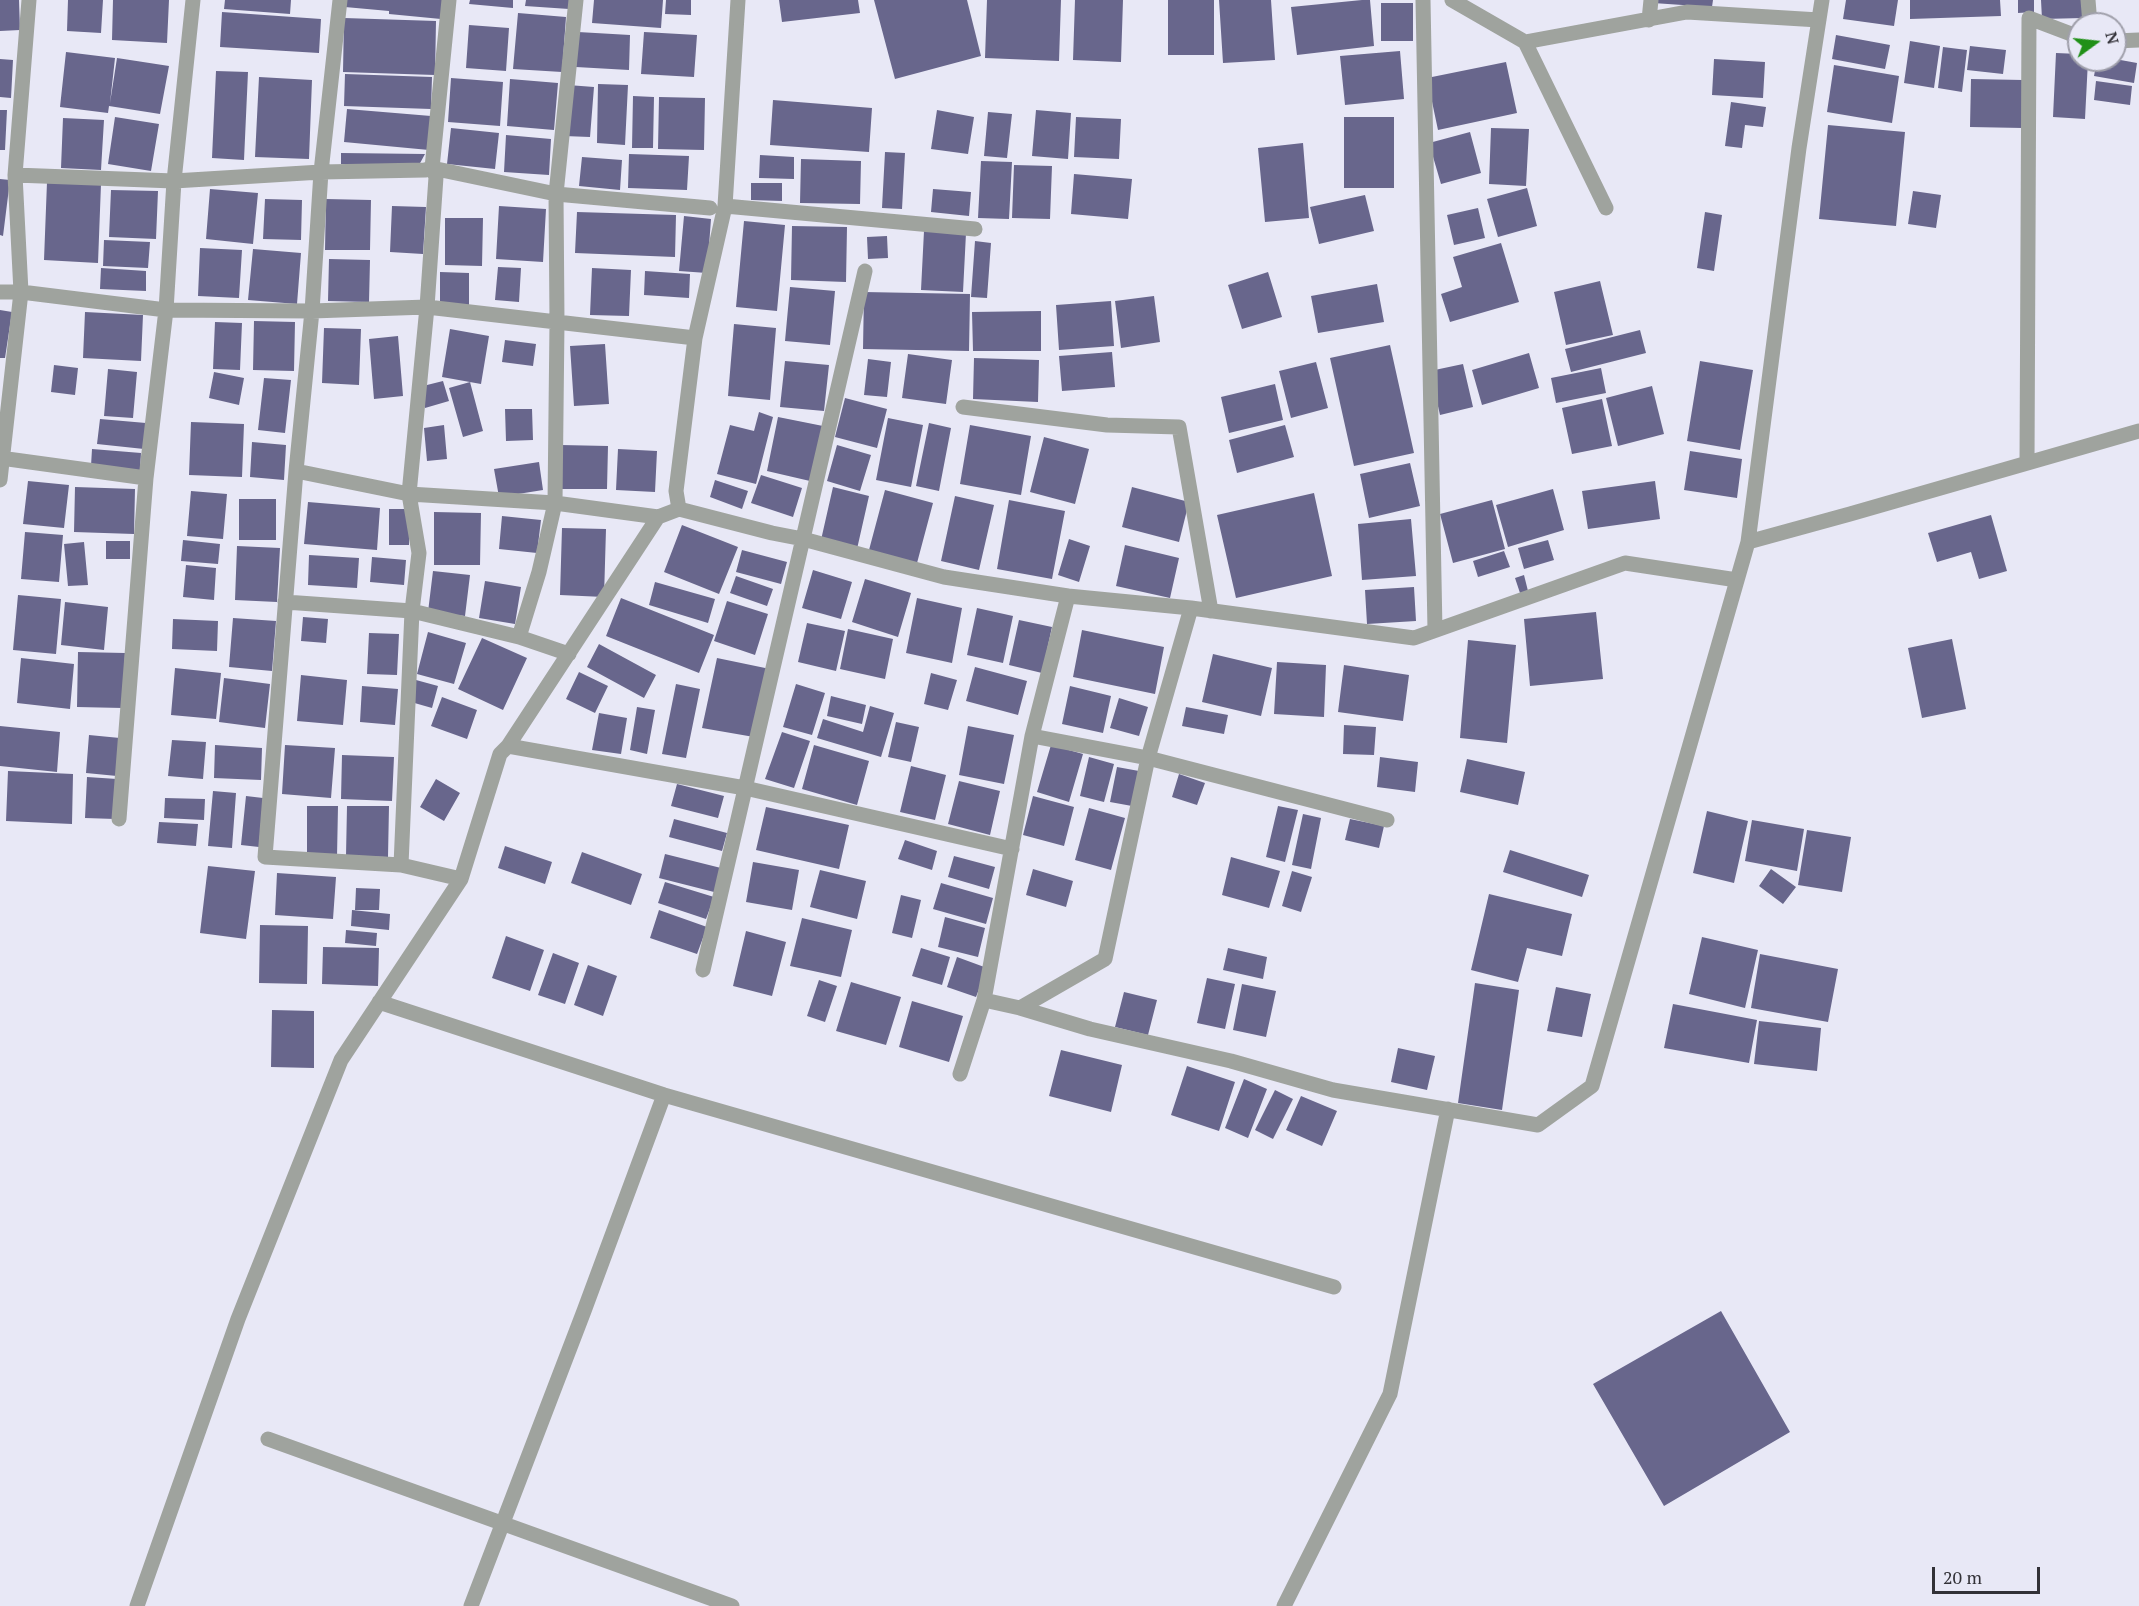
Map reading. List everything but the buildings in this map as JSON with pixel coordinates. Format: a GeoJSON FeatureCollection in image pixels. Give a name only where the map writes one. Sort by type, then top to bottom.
{"type":"FeatureCollection","features":[{"type":"Feature","properties":{"kind":"street"},"geometry":{"type":"LineString","coordinates":[[0,480],[21,292],[15,175],[29,0]]}},
{"type":"Feature","properties":{"kind":"street"},"geometry":{"type":"LineString","coordinates":[[118,819],[146,478],[166,310],[174,181],[193,0]]}},
{"type":"Feature","properties":{"kind":"street"},"geometry":{"type":"LineString","coordinates":[[340,0],[321,172],[312,311],[296,471],[265,857],[401,865],[461,879]]}},
{"type":"Feature","properties":{"kind":"street"},"geometry":{"type":"LineString","coordinates":[[401,865],[412,611],[419,553],[409,494],[427,307],[436,177],[432,168],[449,0]]}},
{"type":"Feature","properties":{"kind":"street"},"geometry":{"type":"LineString","coordinates":[[519,637],[539,572],[555,503],[556,194],[576,0]]}},
{"type":"Feature","properties":{"kind":"street"},"geometry":{"type":"LineString","coordinates":[[679,509],[676,491],[695,338],[718,207],[738,0]]}},
{"type":"Feature","properties":{"kind":"street"},"geometry":{"type":"LineString","coordinates":[[1423,0],[1435,630]]}},
{"type":"Feature","properties":{"kind":"street"},"geometry":{"type":"LineString","coordinates":[[1452,0],[1525,42],[1606,208]]}},
{"type":"Feature","properties":{"kind":"street"},"geometry":{"type":"LineString","coordinates":[[1649,20],[1651,0]]}},
{"type":"Feature","properties":{"kind":"street"},"geometry":{"type":"LineString","coordinates":[[984,1000],[1090,1029],[1231,1061],[1334,1090],[1538,1125],[1592,1086],[1748,542],[1799,148],[1822,0]]}},
{"type":"Feature","properties":{"kind":"street"},"geometry":{"type":"LineString","coordinates":[[1525,42],[1687,12],[1819,20]]}},
{"type":"Feature","properties":{"kind":"street"},"geometry":{"type":"LineString","coordinates":[[2027,463],[2029,18],[2067,32]]}},
{"type":"Feature","properties":{"kind":"street"},"geometry":{"type":"LineString","coordinates":[[15,175],[174,181],[432,168],[556,194],[975,229]]}},
{"type":"Feature","properties":{"kind":"street"},"geometry":{"type":"LineString","coordinates":[[703,970],[865,271]]}},
{"type":"Feature","properties":{"kind":"street"},"geometry":{"type":"LineString","coordinates":[[0,292],[21,292],[166,310],[312,311],[427,307],[695,338]]}},
{"type":"Feature","properties":{"kind":"street"},"geometry":{"type":"LineString","coordinates":[[963,407],[1107,425],[1179,428],[1211,611]]}},
{"type":"Feature","properties":{"kind":"street"},"geometry":{"type":"LineString","coordinates":[[1748,542],[2139,430]]}},
{"type":"Feature","properties":{"kind":"street"},"geometry":{"type":"LineString","coordinates":[[2,458],[146,478]]}},
{"type":"Feature","properties":{"kind":"street"},"geometry":{"type":"LineString","coordinates":[[296,471],[409,494],[555,503],[658,517],[679,509],[944,577],[1068,596],[1191,608],[1414,638],[1625,563],[1737,580]]}},
{"type":"Feature","properties":{"kind":"street"},"geometry":{"type":"LineString","coordinates":[[137,1606],[237,1319],[340,1060],[461,879],[500,754],[508,746],[658,517]]}},
{"type":"Feature","properties":{"kind":"street"},"geometry":{"type":"LineString","coordinates":[[960,1074],[984,1000],[1032,736],[1068,596]]}},
{"type":"Feature","properties":{"kind":"street"},"geometry":{"type":"LineString","coordinates":[[285,602],[412,611],[519,637],[569,654]]}},
{"type":"Feature","properties":{"kind":"street"},"geometry":{"type":"LineString","coordinates":[[1020,1008],[1106,959],[1148,758],[1191,608]]}},
{"type":"Feature","properties":{"kind":"street"},"geometry":{"type":"LineString","coordinates":[[1032,736],[1148,758],[1387,820]]}},
{"type":"Feature","properties":{"kind":"street"},"geometry":{"type":"LineString","coordinates":[[508,746],[745,788],[1011,849]]}},
{"type":"Feature","properties":{"kind":"street"},"geometry":{"type":"LineString","coordinates":[[379,1002],[664,1095],[1334,1287]]}},
{"type":"Feature","properties":{"kind":"street"},"geometry":{"type":"LineString","coordinates":[[471,1606],[664,1095]]}},
{"type":"Feature","properties":{"kind":"street"},"geometry":{"type":"LineString","coordinates":[[1284,1606],[1390,1394],[1448,1110]]}},
{"type":"Feature","properties":{"kind":"street"},"geometry":{"type":"LineString","coordinates":[[268,1439],[732,1606]]}}]}
